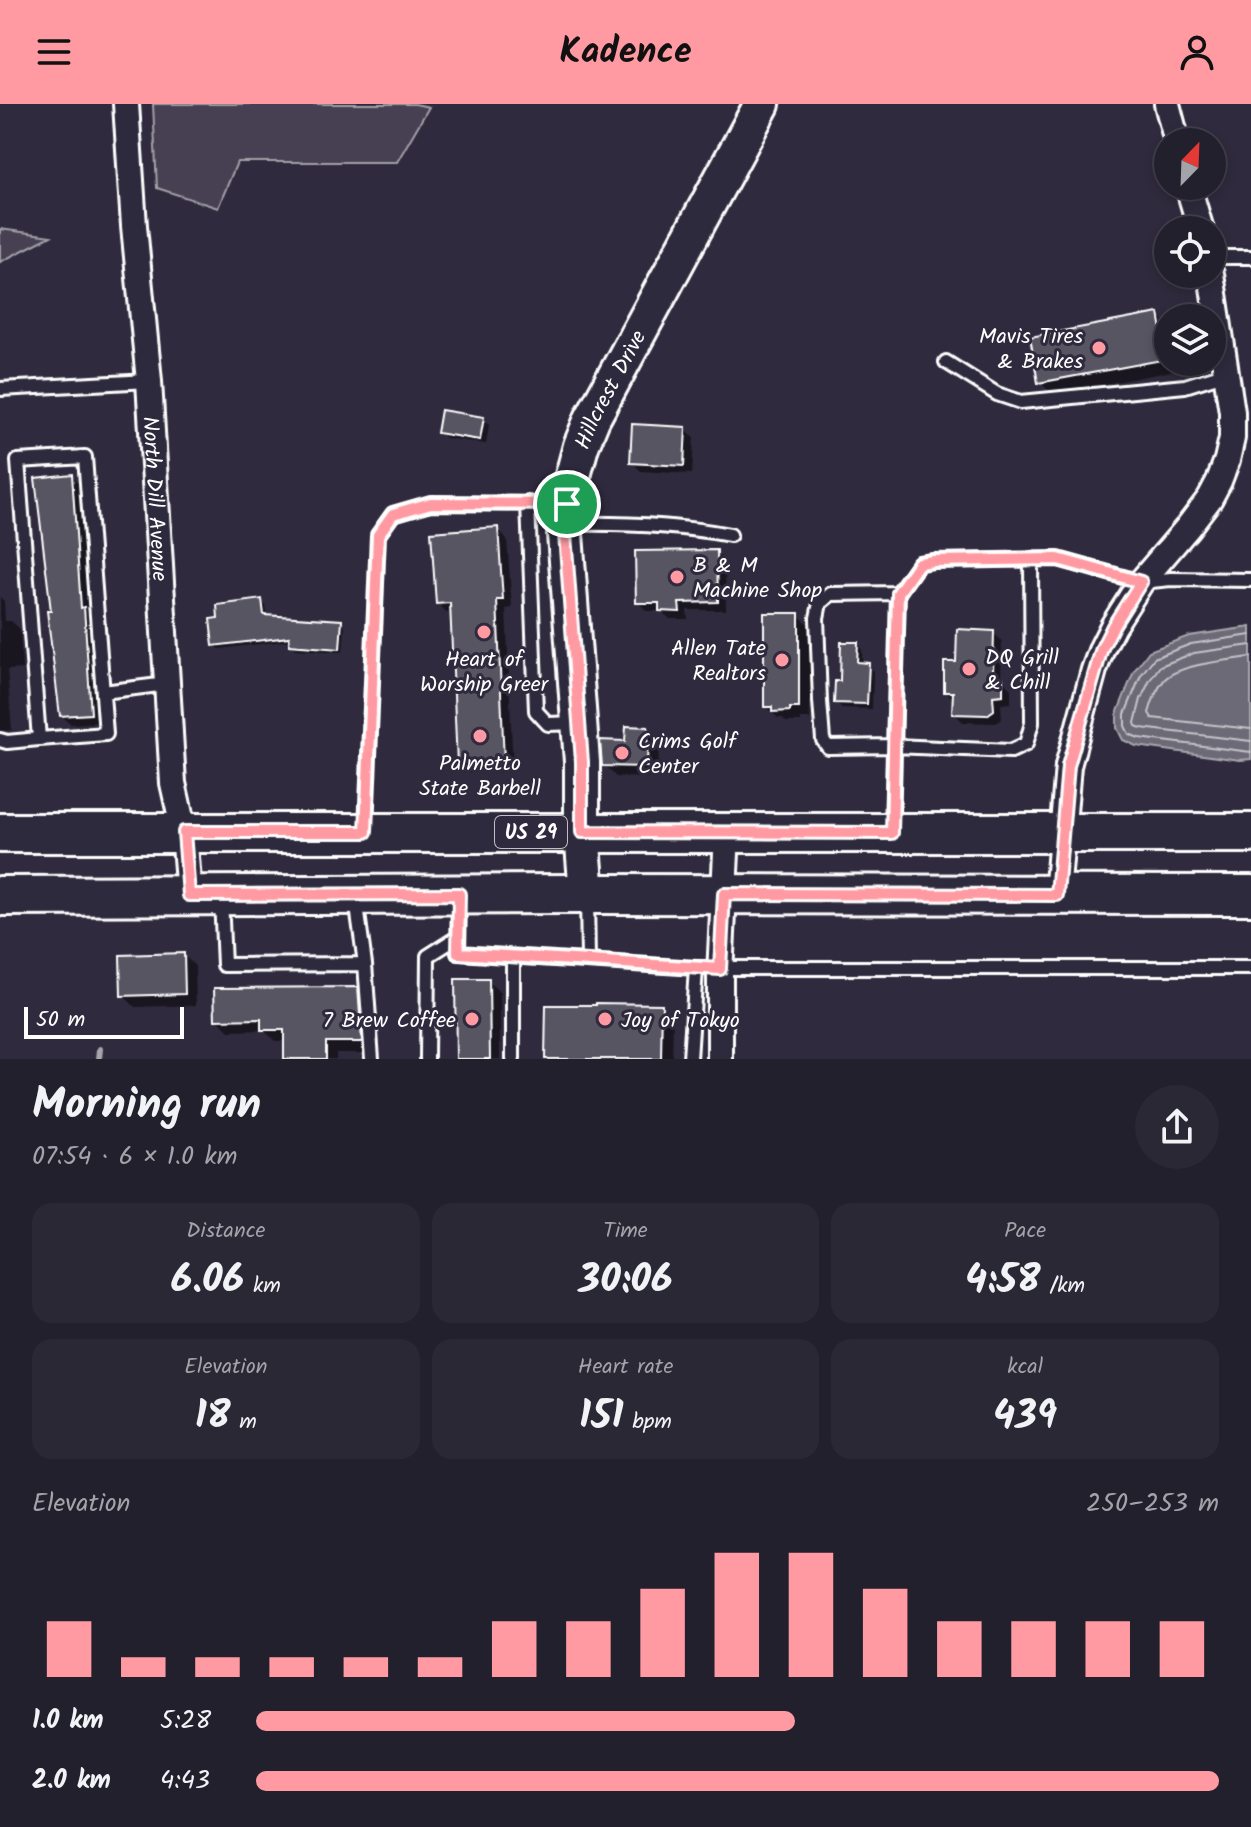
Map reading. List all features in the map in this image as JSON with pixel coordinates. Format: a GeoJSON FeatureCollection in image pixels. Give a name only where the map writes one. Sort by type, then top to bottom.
{"type":"FeatureCollection","features":[{"type":"Feature","properties":{"kind":"main road","name":"US 29"},"geometry":{"type":"LineString","coordinates":[[0,833],[1251,833]]}},
{"type":"Feature","properties":{"kind":"main road"},"geometry":{"type":"LineString","coordinates":[[0,896],[1251,895]]}},
{"type":"Feature","properties":{"kind":"street","name":"North Dill Avenue"},"geometry":{"type":"LineString","coordinates":[[126,104],[149,381],[173,783],[184,832],[205,895]]}},
{"type":"Feature","properties":{"kind":"street","name":"Hillcrest Drive"},"geometry":{"type":"LineString","coordinates":[[587,894],[566,514],[581,446],[592,419],[762,104]]}},
{"type":"Feature","properties":{"kind":"street"},"geometry":{"type":"LineString","coordinates":[[1167,104],[1173,128]]}},
{"type":"Feature","properties":{"kind":"street"},"geometry":{"type":"LineString","coordinates":[[1057,895],[1068,766],[1102,648],[1141,582],[1188,527],[1219,481],[1227,460],[1232,438],[1232,412],[1213,288]]}},
{"type":"Feature","properties":{"kind":"street"},"geometry":{"type":"LineString","coordinates":[[720,1059],[708,969],[724,894],[727,832]]}},
{"type":"Feature","properties":{"kind":"lane"},"geometry":{"type":"LineString","coordinates":[[1226,257],[1251,257]]}},
{"type":"Feature","properties":{"kind":"lane"},"geometry":{"type":"LineString","coordinates":[[946,362],[997,394],[1021,402],[1185,386],[1227,373]]}},
{"type":"Feature","properties":{"kind":"lane"},"geometry":{"type":"LineString","coordinates":[[0,389],[149,381]]}},
{"type":"Feature","properties":{"kind":"lane"},"geometry":{"type":"LineString","coordinates":[[0,740],[7,742],[106,734],[85,457],[18,461],[39,739]]}},
{"type":"Feature","properties":{"kind":"lane"},"geometry":{"type":"LineString","coordinates":[[366,832],[378,535],[393,514],[431,503],[528,503],[566,514],[730,535]]}},
{"type":"Feature","properties":{"kind":"lane"},"geometry":{"type":"LineString","coordinates":[[528,503],[536,711],[548,724],[579,723]]}},
{"type":"Feature","properties":{"kind":"lane"},"geometry":{"type":"LineString","coordinates":[[892,833],[898,593],[919,563],[1058,559],[1141,582],[1171,579],[1251,580]]}},
{"type":"Feature","properties":{"kind":"lane"},"geometry":{"type":"LineString","coordinates":[[898,593],[831,594],[820,603],[817,618],[823,740],[828,747],[894,746],[1011,751],[1026,744],[1032,723],[1031,560]]}},
{"type":"Feature","properties":{"kind":"lane"},"geometry":{"type":"LineString","coordinates":[[103,692],[167,684]]}},
{"type":"Feature","properties":{"kind":"lane"},"geometry":{"type":"LineString","coordinates":[[459,894],[458,953],[708,969],[1251,968]]}},
{"type":"Feature","properties":{"kind":"lane"},"geometry":{"type":"LineString","coordinates":[[587,894],[588,960]]}},
{"type":"Feature","properties":{"kind":"lane"},"geometry":{"type":"LineString","coordinates":[[205,895],[224,965],[365,964]]}},
{"type":"Feature","properties":{"kind":"lane"},"geometry":{"type":"LineString","coordinates":[[356,896],[372,1059]]}},
{"type":"Feature","properties":{"kind":"lane"},"geometry":{"type":"LineString","coordinates":[[427,1059],[428,956],[458,937]]}},
{"type":"Feature","properties":{"kind":"lane"},"geometry":{"type":"LineString","coordinates":[[513,957],[513,1059]]}},
{"type":"Feature","properties":{"kind":"lane"},"geometry":{"type":"LineString","coordinates":[[690,1059],[708,969]]}},
{"type":"Feature","properties":{"kind":"shaded area"},"geometry":{"type":"Polygon","coordinates":[[[153,104],[415,104],[429,107],[397,162],[237,162],[218,208],[157,188],[153,104]]]}},
{"type":"Feature","properties":{"kind":"shaded area"},"geometry":{"type":"Polygon","coordinates":[[[0,229],[51,236],[0,262],[0,229]]]}},
{"type":"Feature","properties":{"kind":"water"},"geometry":{"type":"Polygon","coordinates":[[[1251,627],[1251,759],[1136,746],[1123,740],[1117,728],[1117,714],[1134,671],[1149,651],[1189,636],[1251,627]]]}},
{"type":"Feature","properties":{"kind":"building","name":"Mavis Tires & Brakes"},"geometry":{"type":"Polygon","coordinates":[[[1154,314],[1154,361],[1038,383],[1030,337],[1154,314]]]}},
{"type":"Feature","properties":{"kind":"building"},"geometry":{"type":"Polygon","coordinates":[[[441,410],[484,417],[480,440],[437,433],[441,410]]]}},
{"type":"Feature","properties":{"kind":"building"},"geometry":{"type":"Polygon","coordinates":[[[632,424],[686,427],[684,466],[630,463],[632,424]]]}},
{"type":"Feature","properties":{"kind":"building"},"geometry":{"type":"Polygon","coordinates":[[[72,474],[91,714],[60,716],[35,478],[72,474]]]}},
{"type":"Feature","properties":{"kind":"building"},"geometry":{"type":"Polygon","coordinates":[[[498,527],[503,600],[497,600],[504,762],[457,764],[450,603],[436,604],[431,532],[498,527]]]}},
{"type":"Feature","properties":{"kind":"building","name":"B & M Machine Shop"},"geometry":{"type":"Polygon","coordinates":[[[717,550],[718,602],[679,603],[680,612],[659,611],[659,603],[636,603],[635,551],[717,550]]]}},
{"type":"Feature","properties":{"kind":"building"},"geometry":{"type":"Polygon","coordinates":[[[262,599],[264,615],[342,620],[340,649],[289,645],[289,637],[213,646],[210,619],[218,618],[217,605],[262,599]]]}},
{"type":"Feature","properties":{"kind":"building","name":"Allen Tate Realtors"},"geometry":{"type":"Polygon","coordinates":[[[764,613],[799,613],[799,708],[790,708],[790,711],[772,712],[772,707],[764,707],[764,613]]]}},
{"type":"Feature","properties":{"kind":"building","name":"DQ Grill & Chill"},"geometry":{"type":"Polygon","coordinates":[[[957,629],[994,631],[993,675],[1003,678],[1003,695],[993,696],[994,710],[987,715],[952,714],[953,692],[944,692],[944,662],[956,662],[957,629]]]}},
{"type":"Feature","properties":{"kind":"building"},"geometry":{"type":"Polygon","coordinates":[[[841,642],[858,642],[857,662],[869,663],[867,704],[834,703],[835,681],[840,681],[841,642]]]}},
{"type":"Feature","properties":{"kind":"building","name":"Crims Golf Center"},"geometry":{"type":"Polygon","coordinates":[[[626,726],[648,727],[647,767],[602,766],[600,740],[625,741],[626,726]]]}},
{"type":"Feature","properties":{"kind":"building"},"geometry":{"type":"Polygon","coordinates":[[[184,953],[185,994],[121,996],[120,955],[184,953]]]}},
{"type":"Feature","properties":{"kind":"building","name":"7 Brew Coffee"},"geometry":{"type":"Polygon","coordinates":[[[455,979],[489,979],[490,1059],[456,1059],[455,979]]]}},
{"type":"Feature","properties":{"kind":"building"},"geometry":{"type":"Polygon","coordinates":[[[358,987],[362,1042],[326,1042],[326,1059],[284,1059],[284,1030],[261,1030],[261,1019],[215,1020],[214,988],[358,987]]]}},
{"type":"Feature","properties":{"kind":"building"},"geometry":{"type":"Polygon","coordinates":[[[662,1004],[661,1059],[545,1059],[546,1005],[662,1004]]]}},
{"type":"Feature","properties":{"kind":"waterway"},"geometry":{"type":"LineString","coordinates":[[99,1059],[100,1049]]}},
{"type":"Feature","properties":{"kind":"place","name":"Mavis Tires & Brakes"},"geometry":{"type":"Point","coordinates":[1099,348]}},
{"type":"Feature","properties":{"kind":"place","name":"B & M Machine Shop"},"geometry":{"type":"Point","coordinates":[677,577]}},
{"type":"Feature","properties":{"kind":"place","name":"Heart of Worship Greer"},"geometry":{"type":"Point","coordinates":[484,632]}},
{"type":"Feature","properties":{"kind":"place","name":"Allen Tate Realtors"},"geometry":{"type":"Point","coordinates":[782,660]}},
{"type":"Feature","properties":{"kind":"place","name":"DQ Grill & Chill"},"geometry":{"type":"Point","coordinates":[969,669]}},
{"type":"Feature","properties":{"kind":"place","name":"Palmetto State Barbell"},"geometry":{"type":"Point","coordinates":[480,736]}},
{"type":"Feature","properties":{"kind":"place","name":"Crims Golf Center"},"geometry":{"type":"Point","coordinates":[622,753]}},
{"type":"Feature","properties":{"kind":"place","name":"7 Brew Coffee"},"geometry":{"type":"Point","coordinates":[472,1019]}},
{"type":"Feature","properties":{"kind":"place","name":"Joy of Tokyo"},"geometry":{"type":"Point","coordinates":[605,1019]}},
{"type":"Feature","properties":{"kind":"route"},"geometry":{"type":"LineString","coordinates":[[431,503],[567,504],[565,534],[582,762],[582,832],[892,833],[898,593],[919,563],[1058,559],[1141,582],[1102,648],[1068,766],[1057,895],[724,894],[720,969],[458,953],[459,894],[189,895],[184,832],[366,832],[378,535],[393,514],[431,503]]}}]}
